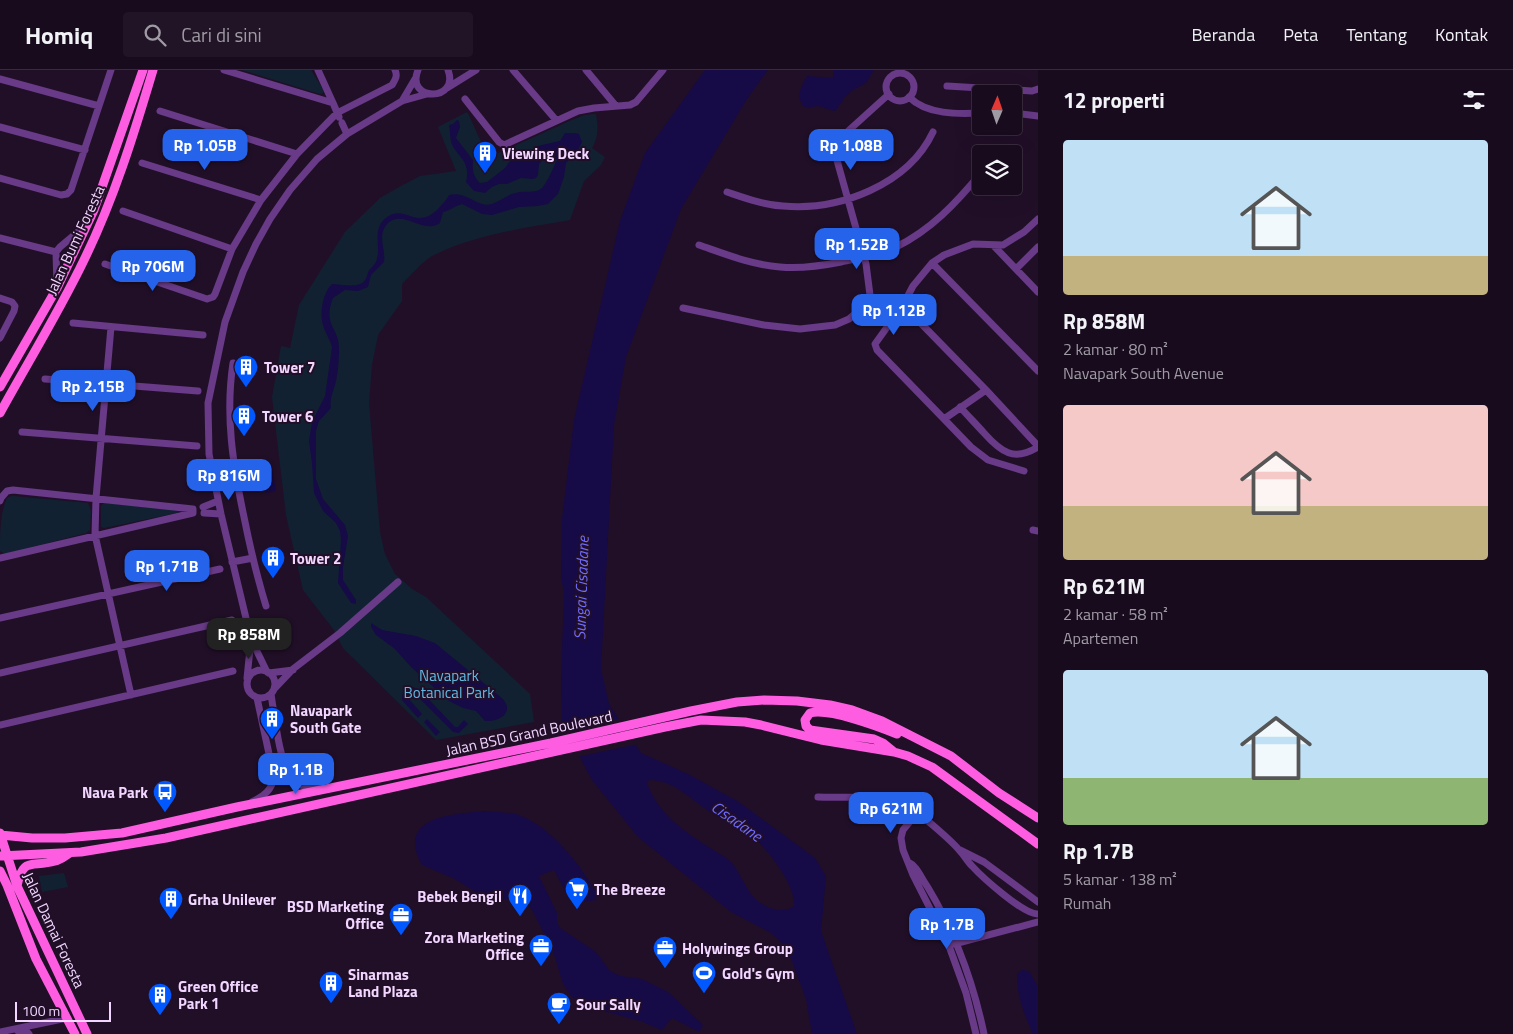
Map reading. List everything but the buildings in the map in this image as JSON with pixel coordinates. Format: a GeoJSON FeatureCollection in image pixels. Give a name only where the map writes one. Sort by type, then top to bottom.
{"type":"FeatureCollection","features":[{"type":"Feature","properties":{"kind":"main road","name":"Jalan Bumi Foresta"},"geometry":{"type":"LineString","coordinates":[[0,387],[57,288],[88,225],[143,70]]}},
{"type":"Feature","properties":{"kind":"main road","name":"Jalan Bumi Foresta"},"geometry":{"type":"LineString","coordinates":[[0,413],[85,259],[105,212],[153,70]]}},
{"type":"Feature","properties":{"kind":"main road"},"geometry":{"type":"LineString","coordinates":[[131,107],[141,109]]}},
{"type":"Feature","properties":{"kind":"main road","name":"Jalan BSD Grand Boulevard"},"geometry":{"type":"LineString","coordinates":[[0,834],[66,838],[112,835],[238,807],[434,768],[664,717],[746,701],[770,700],[813,702],[868,715],[951,756],[999,793],[1038,818]]}},
{"type":"Feature","properties":{"kind":"main road"},"geometry":{"type":"LineString","coordinates":[[894,752],[883,743],[874,739],[810,730],[806,725],[806,718],[808,714],[814,712],[846,717],[927,745]]}},
{"type":"Feature","properties":{"kind":"main road","name":"Jalan BSD Grand Boulevard"},"geometry":{"type":"LineString","coordinates":[[4,856],[70,853],[166,838],[701,720],[761,725],[821,740],[894,752],[932,767],[1038,844]]}},
{"type":"Feature","properties":{"kind":"main road","name":"Jalan Damai Foresta"},"geometry":{"type":"LineString","coordinates":[[0,834],[4,856],[17,886],[87,1034]]}},
{"type":"Feature","properties":{"kind":"main road"},"geometry":{"type":"LineString","coordinates":[[17,886],[20,871],[27,865],[55,861],[70,853]]}},
{"type":"Feature","properties":{"kind":"main road","name":"Jalan Damai Foresta"},"geometry":{"type":"LineString","coordinates":[[0,871],[36,959],[50,989],[67,1018],[72,1034]]}},
{"type":"Feature","properties":{"kind":"street"},"geometry":{"type":"LineString","coordinates":[[0,178],[61,195],[67,194],[71,190],[111,70]]}},
{"type":"Feature","properties":{"kind":"street"},"geometry":{"type":"LineString","coordinates":[[224,70],[333,103]]}},
{"type":"Feature","properties":{"kind":"street"},"geometry":{"type":"LineString","coordinates":[[318,70],[347,134]]}},
{"type":"Feature","properties":{"kind":"street"},"geometry":{"type":"LineString","coordinates":[[105,264],[207,299],[213,297],[232,249],[261,200],[297,154],[340,118],[392,85],[396,79],[397,73],[395,70]]}},
{"type":"Feature","properties":{"kind":"street"},"geometry":{"type":"LineString","coordinates":[[445,90],[450,79],[448,70]]}},
{"type":"Feature","properties":{"kind":"street"},"geometry":{"type":"LineString","coordinates":[[348,785],[320,787],[300,785],[288,774],[276,727],[272,692],[275,681],[268,672],[251,639],[218,502],[208,445],[208,403],[225,322],[243,272],[270,219],[290,190],[317,159],[347,134],[402,101],[427,94],[439,94],[476,70]]}},
{"type":"Feature","properties":{"kind":"street"},"geometry":{"type":"LineString","coordinates":[[513,70],[556,120]]}},
{"type":"Feature","properties":{"kind":"street"},"geometry":{"type":"LineString","coordinates":[[586,70],[616,106]]}},
{"type":"Feature","properties":{"kind":"street"},"geometry":{"type":"LineString","coordinates":[[465,99],[499,142],[504,145],[578,111],[630,105],[636,102],[662,71]]}},
{"type":"Feature","properties":{"kind":"street"},"geometry":{"type":"LineString","coordinates":[[910,72],[914,85],[912,94],[901,100],[897,100],[889,94],[887,85],[890,77],[899,73],[910,72]]}},
{"type":"Feature","properties":{"kind":"street"},"geometry":{"type":"LineString","coordinates":[[416,73],[419,88],[427,94]]}},
{"type":"Feature","properties":{"kind":"street"},"geometry":{"type":"LineString","coordinates":[[402,101],[416,73]]}},
{"type":"Feature","properties":{"kind":"street"},"geometry":{"type":"LineString","coordinates":[[0,79],[100,106]]}},
{"type":"Feature","properties":{"kind":"street"},"geometry":{"type":"LineString","coordinates":[[947,86],[1032,91],[1038,89]]}},
{"type":"Feature","properties":{"kind":"street"},"geometry":{"type":"LineString","coordinates":[[683,308],[784,328],[800,329],[835,326],[848,319],[868,301],[870,295],[869,284],[864,257],[833,146],[889,94]]}},
{"type":"Feature","properties":{"kind":"street"},"geometry":{"type":"LineString","coordinates":[[909,97],[923,107],[961,114],[972,113]]}},
{"type":"Feature","properties":{"kind":"street"},"geometry":{"type":"LineString","coordinates":[[160,111],[297,154]]}},
{"type":"Feature","properties":{"kind":"street"},"geometry":{"type":"LineString","coordinates":[[1022,113],[1038,116]]}},
{"type":"Feature","properties":{"kind":"street"},"geometry":{"type":"LineString","coordinates":[[0,127],[85,150]]}},
{"type":"Feature","properties":{"kind":"street"},"geometry":{"type":"LineString","coordinates":[[727,192],[772,205],[796,207],[815,207],[849,199],[885,183],[904,168],[924,147],[933,132]]}},
{"type":"Feature","properties":{"kind":"street"},"geometry":{"type":"LineString","coordinates":[[142,163],[261,200]]}},
{"type":"Feature","properties":{"kind":"street"},"geometry":{"type":"LineString","coordinates":[[699,245],[749,261],[781,268],[809,267],[864,257],[895,248],[924,230],[943,215],[972,183]]}},
{"type":"Feature","properties":{"kind":"street"},"geometry":{"type":"LineString","coordinates":[[123,211],[232,249]]}},
{"type":"Feature","properties":{"kind":"street"},"geometry":{"type":"LineString","coordinates":[[1024,471],[988,460],[971,447],[874,346],[903,305],[913,286],[932,263],[944,255],[973,244],[1003,245],[1024,232],[1038,219]]}},
{"type":"Feature","properties":{"kind":"street"},"geometry":{"type":"LineString","coordinates":[[57,288],[56,252],[88,225]]}},
{"type":"Feature","properties":{"kind":"street"},"geometry":{"type":"LineString","coordinates":[[0,238],[56,252]]}},
{"type":"Feature","properties":{"kind":"street"},"geometry":{"type":"LineString","coordinates":[[993,245],[1038,292]]}},
{"type":"Feature","properties":{"kind":"street"},"geometry":{"type":"LineString","coordinates":[[1016,269],[1038,247]]}},
{"type":"Feature","properties":{"kind":"street"},"geometry":{"type":"LineString","coordinates":[[932,263],[1038,371]]}},
{"type":"Feature","properties":{"kind":"street"},"geometry":{"type":"LineString","coordinates":[[0,298],[12,302],[15,306],[0,338]]}},
{"type":"Feature","properties":{"kind":"street"},"geometry":{"type":"LineString","coordinates":[[903,305],[986,390],[1038,447],[1023,454],[1005,452],[992,442],[960,407]]}},
{"type":"Feature","properties":{"kind":"street"},"geometry":{"type":"LineString","coordinates":[[73,323],[203,335]]}},
{"type":"Feature","properties":{"kind":"street"},"geometry":{"type":"LineString","coordinates":[[111,327],[96,498],[95,535],[131,695]]}},
{"type":"Feature","properties":{"kind":"street"},"geometry":{"type":"LineString","coordinates":[[233,362],[229,408],[234,466],[253,558],[266,606]]}},
{"type":"Feature","properties":{"kind":"street"},"geometry":{"type":"LineString","coordinates":[[46,380],[198,391]]}},
{"type":"Feature","properties":{"kind":"street"},"geometry":{"type":"LineString","coordinates":[[944,419],[986,390]]}},
{"type":"Feature","properties":{"kind":"street"},"geometry":{"type":"LineString","coordinates":[[22,432],[197,446]]}},
{"type":"Feature","properties":{"kind":"street"},"geometry":{"type":"LineString","coordinates":[[211,469],[234,466]]}},
{"type":"Feature","properties":{"kind":"street"},"geometry":{"type":"LineString","coordinates":[[0,501],[3,494],[13,490],[96,498],[193,511],[0,558]]}},
{"type":"Feature","properties":{"kind":"street"},"geometry":{"type":"LineString","coordinates":[[218,502],[203,510],[221,514]]}},
{"type":"Feature","properties":{"kind":"street"},"geometry":{"type":"LineString","coordinates":[[232,562],[253,558]]}},
{"type":"Feature","properties":{"kind":"street"},"geometry":{"type":"LineString","coordinates":[[0,618],[220,569]]}},
{"type":"Feature","properties":{"kind":"street"},"geometry":{"type":"LineString","coordinates":[[251,639],[247,685],[249,692],[257,698],[264,698],[294,670],[398,582]]}},
{"type":"Feature","properties":{"kind":"street"},"geometry":{"type":"LineString","coordinates":[[0,673],[232,620]]}},
{"type":"Feature","properties":{"kind":"street"},"geometry":{"type":"LineString","coordinates":[[247,680],[260,670],[268,672],[294,670]]}},
{"type":"Feature","properties":{"kind":"street"},"geometry":{"type":"LineString","coordinates":[[0,724],[233,671]]}},
{"type":"Feature","properties":{"kind":"street"},"geometry":{"type":"LineString","coordinates":[[238,807],[261,797],[271,788],[274,776],[257,698]]}},
{"type":"Feature","properties":{"kind":"street"},"geometry":{"type":"LineString","coordinates":[[264,730],[276,727]]}},
{"type":"Feature","properties":{"kind":"street"},"geometry":{"type":"LineString","coordinates":[[269,751],[281,749]]}},
{"type":"Feature","properties":{"kind":"street"},"geometry":{"type":"LineString","coordinates":[[818,797],[892,800],[904,803],[960,850],[973,868],[1016,905],[1030,913],[1038,914]]}},
{"type":"Feature","properties":{"kind":"street"},"geometry":{"type":"LineString","coordinates":[[917,813],[902,834],[902,847],[913,875],[934,907],[953,945],[974,990],[984,1034],[977,1034],[953,945]]}},
{"type":"Feature","properties":{"kind":"street"},"geometry":{"type":"LineString","coordinates":[[960,850],[976,857],[1038,902]]}},
{"type":"Feature","properties":{"kind":"street"},"geometry":{"type":"LineString","coordinates":[[953,945],[1038,922]]}},
{"type":"Feature","properties":{"kind":"street"},"geometry":{"type":"LineString","coordinates":[[4,1031],[67,1018]]}},
{"type":"Feature","properties":{"kind":"street"},"geometry":{"type":"LineString","coordinates":[[4,1031],[26,1031],[29,1034]]}},
{"type":"Feature","properties":{"kind":"green space"},"geometry":{"type":"Polygon","coordinates":[[[242,70],[311,70],[324,91],[320,94],[242,70]]]}},
{"type":"Feature","properties":{"kind":"green space","name":"Navapark Botanical Park"},"geometry":{"type":"Polygon","coordinates":[[[467,112],[481,142],[494,155],[572,120],[585,115],[596,114],[596,140],[592,148],[605,157],[601,165],[584,181],[570,220],[468,241],[436,254],[427,260],[402,284],[402,301],[378,335],[372,365],[369,403],[380,532],[385,554],[395,574],[412,589],[426,597],[530,694],[534,722],[436,740],[343,648],[334,630],[303,590],[286,515],[272,397],[281,346],[290,348],[299,305],[345,232],[380,198],[401,186],[420,176],[456,171],[438,127],[467,112]]]}},
{"type":"Feature","properties":{"kind":"green space"},"geometry":{"type":"Polygon","coordinates":[[[8,497],[88,503],[91,511],[90,530],[86,533],[6,554],[0,551],[1,522],[5,502],[8,497]]]}},
{"type":"Feature","properties":{"kind":"green space"},"geometry":{"type":"Polygon","coordinates":[[[104,503],[179,511],[177,513],[104,528],[101,527],[101,506],[104,503]]]}},
{"type":"Feature","properties":{"kind":"green space"},"geometry":{"type":"Polygon","coordinates":[[[64,873],[68,887],[42,892],[39,876],[64,873]]]}},
{"type":"Feature","properties":{"kind":"water"},"geometry":{"type":"Polygon","coordinates":[[[705,70],[768,70],[747,99],[681,209],[626,357],[614,425],[601,669],[609,704],[641,753],[688,774],[739,802],[815,858],[826,876],[821,931],[857,1034],[812,1034],[806,999],[787,948],[771,933],[731,912],[638,837],[592,780],[562,724],[561,681],[564,593],[561,578],[562,519],[574,420],[620,221],[645,153],[705,70]],[[650,780],[647,783],[664,812],[688,833],[730,861],[752,896],[766,906],[778,910],[794,906],[790,887],[785,876],[755,838],[733,823],[707,810],[680,790],[659,781],[650,780]]]}},
{"type":"Feature","properties":{"kind":"water"},"geometry":{"type":"Polygon","coordinates":[[[834,70],[874,70],[866,83],[845,97],[834,111],[818,106],[808,108],[803,106],[800,98],[801,87],[807,76],[833,78],[834,70]]]}},
{"type":"Feature","properties":{"kind":"water"},"geometry":{"type":"Polygon","coordinates":[[[457,120],[460,127],[456,138],[473,160],[474,173],[480,183],[487,182],[512,160],[526,161],[537,146],[560,141],[565,133],[579,134],[582,142],[577,152],[566,163],[564,177],[558,194],[548,204],[519,207],[492,215],[482,214],[462,204],[443,212],[440,223],[433,226],[426,226],[404,219],[391,221],[385,227],[382,235],[384,262],[371,275],[368,287],[358,291],[345,290],[333,298],[329,315],[339,342],[338,366],[331,398],[331,408],[319,421],[316,431],[316,479],[323,499],[345,525],[348,536],[343,580],[356,600],[356,604],[351,603],[338,583],[340,531],[336,523],[323,511],[314,493],[309,441],[312,422],[325,396],[332,347],[321,315],[326,292],[332,284],[355,285],[363,283],[369,270],[375,263],[378,250],[378,229],[387,217],[400,213],[417,218],[429,216],[437,210],[449,195],[454,194],[462,195],[486,205],[495,203],[515,193],[539,190],[544,186],[557,160],[552,158],[544,159],[539,164],[536,178],[521,178],[507,184],[499,184],[485,193],[474,191],[466,182],[467,168],[465,163],[451,142],[449,125],[457,120]]]}},
{"type":"Feature","properties":{"kind":"water"},"geometry":{"type":"Polygon","coordinates":[[[272,468],[276,491],[266,493],[261,469],[272,468]]]}},
{"type":"Feature","properties":{"kind":"water"},"geometry":{"type":"Polygon","coordinates":[[[371,623],[382,630],[416,636],[435,643],[503,699],[507,708],[506,712],[500,718],[485,721],[476,711],[463,708],[449,701],[411,667],[395,649],[376,635],[371,627],[371,623]]]}},
{"type":"Feature","properties":{"kind":"water"},"geometry":{"type":"Polygon","coordinates":[[[413,687],[420,690],[455,727],[458,727],[464,720],[468,724],[459,733],[453,732],[411,692],[408,695],[409,699],[422,714],[418,718],[402,700],[404,691],[413,687]]]}},
{"type":"Feature","properties":{"kind":"water"},"geometry":{"type":"Polygon","coordinates":[[[427,719],[440,732],[436,736],[424,722],[427,719]]]}},
{"type":"Feature","properties":{"kind":"water"},"geometry":{"type":"Polygon","coordinates":[[[484,811],[519,815],[543,829],[564,848],[574,859],[597,894],[596,900],[586,902],[572,894],[569,898],[554,870],[539,876],[557,913],[557,922],[560,928],[596,952],[610,971],[621,976],[642,979],[668,992],[703,1025],[699,1032],[672,1018],[662,1030],[640,1021],[590,1007],[572,997],[563,984],[553,951],[532,910],[523,898],[489,900],[453,878],[422,865],[416,851],[415,839],[427,823],[450,815],[484,811]]]}},
{"type":"Feature","properties":{"kind":"water"},"geometry":{"type":"Polygon","coordinates":[[[1022,970],[1029,971],[1038,987],[1038,1034],[1032,1034],[1020,1000],[1017,974],[1022,970]]]}},
{"type":"Feature","properties":{"kind":"pier"},"geometry":{"type":"Polygon","coordinates":[[[622,718],[638,744],[577,757],[562,730],[622,718]]]}},
{"type":"Feature","properties":{"kind":"place","name":"Viewing Deck"},"geometry":{"type":"Point","coordinates":[485,174]}},
{"type":"Feature","properties":{"kind":"place","name":"Tower 7"},"geometry":{"type":"Point","coordinates":[246,388]}},
{"type":"Feature","properties":{"kind":"place","name":"Tower 6"},"geometry":{"type":"Point","coordinates":[244,437]}},
{"type":"Feature","properties":{"kind":"place","name":"Tower 2"},"geometry":{"type":"Point","coordinates":[273,579]}},
{"type":"Feature","properties":{"kind":"place","name":"Navapark South Gate"},"geometry":{"type":"Point","coordinates":[272,740]}},
{"type":"Feature","properties":{"kind":"place","name":"Nava Park"},"geometry":{"type":"Point","coordinates":[165,813]}},
{"type":"Feature","properties":{"kind":"place","name":"The Breeze"},"geometry":{"type":"Point","coordinates":[577,910]}},
{"type":"Feature","properties":{"kind":"place","name":"Bebek Bengil"},"geometry":{"type":"Point","coordinates":[520,917]}},
{"type":"Feature","properties":{"kind":"place","name":"Grha Unilever"},"geometry":{"type":"Point","coordinates":[171,920]}},
{"type":"Feature","properties":{"kind":"place","name":"BSD Marketing Office"},"geometry":{"type":"Point","coordinates":[401,936]}},
{"type":"Feature","properties":{"kind":"place","name":"Zora Marketing Office"},"geometry":{"type":"Point","coordinates":[541,967]}},
{"type":"Feature","properties":{"kind":"place","name":"Holywings Group"},"geometry":{"type":"Point","coordinates":[665,969]}},
{"type":"Feature","properties":{"kind":"place","name":"Gold's Gym"},"geometry":{"type":"Point","coordinates":[704,994]}},
{"type":"Feature","properties":{"kind":"place","name":"Sinarmas Land Plaza"},"geometry":{"type":"Point","coordinates":[331,1004]}},
{"type":"Feature","properties":{"kind":"place","name":"Green Office Park 1"},"geometry":{"type":"Point","coordinates":[160,1016]}},
{"type":"Feature","properties":{"kind":"place","name":"Sour Sally"},"geometry":{"type":"Point","coordinates":[559,1025]}},
{"type":"Feature","properties":{"kind":"water label","name":"Sungai Cisadane"},"geometry":{"type":"Point","coordinates":[581,588]}},
{"type":"Feature","properties":{"kind":"water label","name":"Cisadane"},"geometry":{"type":"Point","coordinates":[737,821]}}]}
